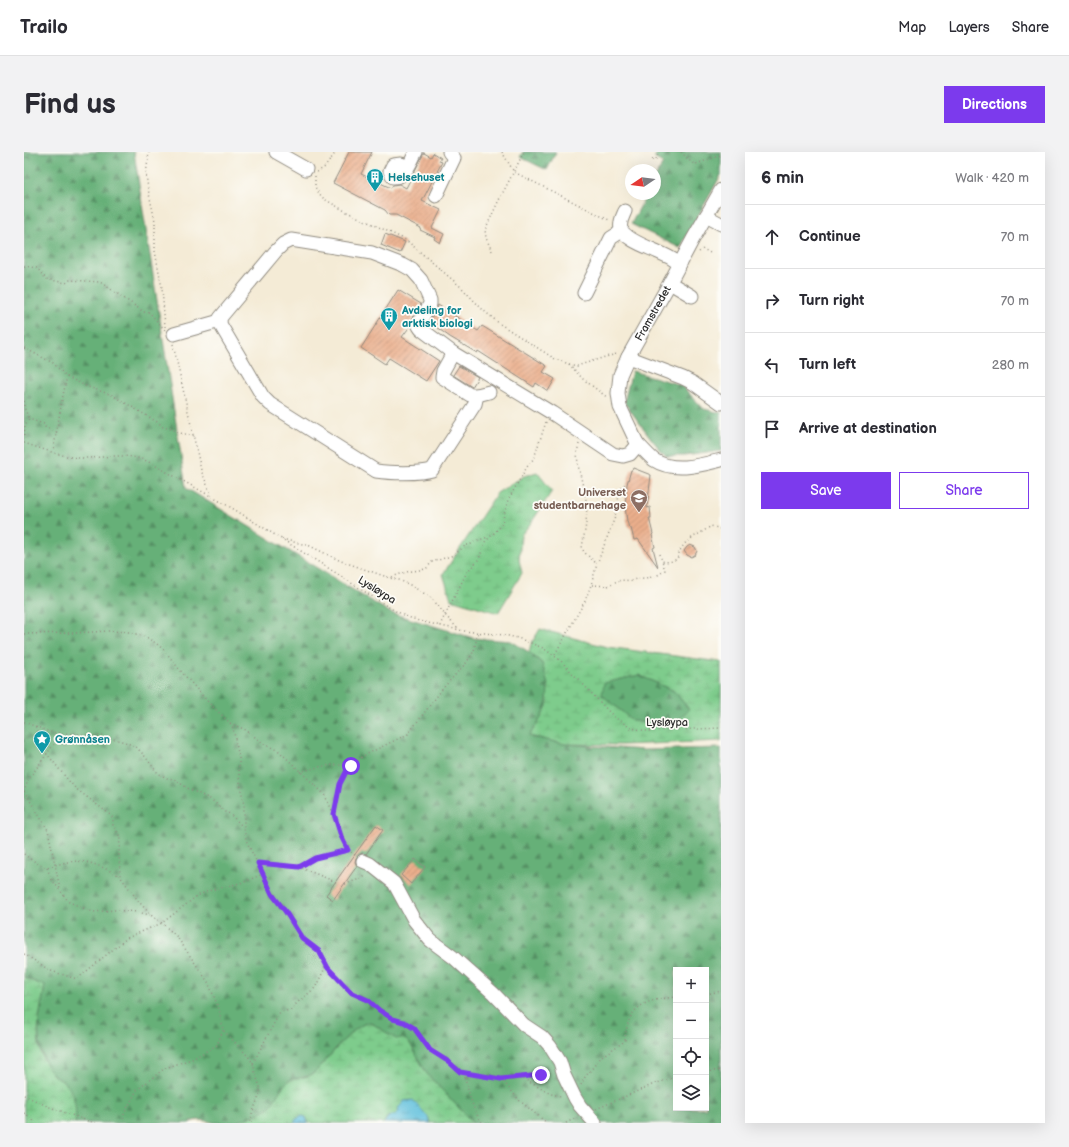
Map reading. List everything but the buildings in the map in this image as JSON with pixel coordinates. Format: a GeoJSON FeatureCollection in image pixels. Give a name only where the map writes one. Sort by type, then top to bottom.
{"type":"FeatureCollection","features":[{"type":"Feature","properties":{"kind":"street"},"geometry":{"type":"LineString","coordinates":[[276,152],[306,169]]}},
{"type":"Feature","properties":{"kind":"street"},"geometry":{"type":"LineString","coordinates":[[408,167],[416,152]]}},
{"type":"Feature","properties":{"kind":"street"},"geometry":{"type":"LineString","coordinates":[[436,196],[454,158],[449,152]]}},
{"type":"Feature","properties":{"kind":"street","name":"Framstredet"},"geometry":{"type":"LineString","coordinates":[[721,190],[628,357],[618,385],[619,400],[624,417],[637,443],[655,460],[670,465],[684,467],[721,460]]}},
{"type":"Feature","properties":{"kind":"street"},"geometry":{"type":"LineString","coordinates":[[584,293],[611,238],[621,228],[622,217],[625,211]]}},
{"type":"Feature","properties":{"kind":"street"},"geometry":{"type":"LineString","coordinates":[[706,216],[721,224]]}},
{"type":"Feature","properties":{"kind":"street"},"geometry":{"type":"LineString","coordinates":[[621,228],[631,238],[680,264]]}},
{"type":"Feature","properties":{"kind":"street"},"geometry":{"type":"LineString","coordinates":[[453,353],[443,371],[442,377],[470,395],[483,394],[432,470],[425,472],[376,471],[270,404],[259,390],[220,324],[220,321],[222,314],[283,244],[292,240],[377,254],[412,270],[421,280],[430,300],[430,304],[419,323],[419,326],[453,353],[550,412],[606,450],[618,455],[630,454],[636,447],[637,443]]}},
{"type":"Feature","properties":{"kind":"street"},"geometry":{"type":"LineString","coordinates":[[670,283],[692,296]]}},
{"type":"Feature","properties":{"kind":"street"},"geometry":{"type":"LineString","coordinates":[[170,333],[220,321]]}},
{"type":"Feature","properties":{"kind":"street"},"geometry":{"type":"LineString","coordinates":[[628,357],[683,378],[721,403]]}},
{"type":"Feature","properties":{"kind":"street"},"geometry":{"type":"LineString","coordinates":[[364,861],[394,883],[414,920],[430,940],[453,957],[493,993],[524,1025],[545,1040],[558,1057],[575,1099],[595,1123]]}},
{"type":"Feature","properties":{"kind":"path"},"geometry":{"type":"LineString","coordinates":[[336,152],[325,167],[315,172],[315,187],[324,199],[341,209],[406,240],[461,287],[500,324],[555,359],[569,364],[581,366],[617,354],[628,357]]}},
{"type":"Feature","properties":{"kind":"path"},"geometry":{"type":"LineString","coordinates":[[502,152],[514,172],[621,228]]}},
{"type":"Feature","properties":{"kind":"path"},"geometry":{"type":"LineString","coordinates":[[492,251],[486,238],[485,230],[524,152]]}},
{"type":"Feature","properties":{"kind":"path"},"geometry":{"type":"LineString","coordinates":[[652,160],[656,159],[660,152]]}},
{"type":"Feature","properties":{"kind":"path"},"geometry":{"type":"LineString","coordinates":[[681,152],[692,163],[696,164],[721,155]]}},
{"type":"Feature","properties":{"kind":"path"},"geometry":{"type":"LineString","coordinates":[[703,250],[712,254]]}},
{"type":"Feature","properties":{"kind":"path"},"geometry":{"type":"LineString","coordinates":[[24,266],[37,268],[46,278],[66,283],[70,280],[100,282],[144,312],[149,312],[170,333]]}},
{"type":"Feature","properties":{"kind":"path"},"geometry":{"type":"LineString","coordinates":[[24,348],[54,363],[67,377],[88,387],[112,395],[159,423],[163,427],[172,428],[180,433],[194,436]]}},
{"type":"Feature","properties":{"kind":"path"},"geometry":{"type":"LineString","coordinates":[[569,364],[583,379],[609,399]]}},
{"type":"Feature","properties":{"kind":"path"},"geometry":{"type":"LineString","coordinates":[[53,452],[59,420],[59,411],[67,377]]}},
{"type":"Feature","properties":{"kind":"path"},"geometry":{"type":"LineString","coordinates":[[24,401],[24,407],[29,419],[44,424],[45,427],[57,433]]}},
{"type":"Feature","properties":{"kind":"path"},"geometry":{"type":"LineString","coordinates":[[440,626],[467,572],[479,559],[482,546],[503,522],[502,516],[508,500],[527,467],[534,458],[550,412]]}},
{"type":"Feature","properties":{"kind":"path"},"geometry":{"type":"LineString","coordinates":[[24,435],[29,419]]}},
{"type":"Feature","properties":{"kind":"path"},"geometry":{"type":"LineString","coordinates":[[583,433],[577,452],[579,474],[587,504],[586,524],[582,548],[584,552],[597,564]]}},
{"type":"Feature","properties":{"kind":"path","name":"Lysløypa"},"geometry":{"type":"LineString","coordinates":[[24,443],[77,458],[134,456],[147,461],[232,508],[405,616],[459,630],[518,638],[543,648],[554,655],[607,710],[630,728],[647,731],[721,728]]}},
{"type":"Feature","properties":{"kind":"path"},"geometry":{"type":"LineString","coordinates":[[554,655],[585,601],[615,517],[620,490],[625,484]]}},
{"type":"Feature","properties":{"kind":"path"},"geometry":{"type":"LineString","coordinates":[[662,561],[665,562],[678,558],[681,549],[691,538],[702,533],[711,526],[721,529]]}},
{"type":"Feature","properties":{"kind":"path"},"geometry":{"type":"LineString","coordinates":[[390,578],[406,572],[426,569],[432,562],[454,555],[466,545],[470,545],[475,541],[489,537]]}},
{"type":"Feature","properties":{"kind":"path"},"geometry":{"type":"LineString","coordinates":[[280,538],[310,546],[341,561],[399,580],[430,597],[459,630]]}},
{"type":"Feature","properties":{"kind":"path"},"geometry":{"type":"LineString","coordinates":[[591,585],[608,586],[619,580],[631,581],[635,578],[652,578],[665,570],[660,554]]}},
{"type":"Feature","properties":{"kind":"path"},"geometry":{"type":"LineString","coordinates":[[24,634],[109,631],[129,632],[146,637],[157,644],[165,651],[208,702],[230,723],[233,728],[239,758],[239,776],[244,806],[244,828],[246,840],[277,902],[285,911],[302,938],[319,951],[326,966],[334,976],[352,993],[368,1000],[379,1010],[393,1019],[404,1022],[414,1028],[430,1050],[449,1062],[460,1072],[501,1079],[522,1078],[551,1072],[564,1075]]}},
{"type":"Feature","properties":{"kind":"path"},"geometry":{"type":"LineString","coordinates":[[334,814],[340,784],[348,768],[363,756],[408,734],[444,687],[467,662],[474,651],[478,633]]}},
{"type":"Feature","properties":{"kind":"path"},"geometry":{"type":"LineString","coordinates":[[24,722],[50,732],[103,736],[125,742],[136,747],[161,775],[174,779],[189,789],[212,800],[225,812],[230,814],[244,828]]}},
{"type":"Feature","properties":{"kind":"path"},"geometry":{"type":"LineString","coordinates":[[230,723],[246,730],[264,744],[279,751],[324,794],[334,814],[341,836],[348,850],[364,861],[363,878],[345,884]]}},
{"type":"Feature","properties":{"kind":"path"},"geometry":{"type":"LineString","coordinates":[[36,727],[47,754],[75,788],[113,818],[113,825],[120,837],[120,876]]}},
{"type":"Feature","properties":{"kind":"path"},"geometry":{"type":"LineString","coordinates":[[60,891],[48,830],[24,792],[28,780],[62,733]]}},
{"type":"Feature","properties":{"kind":"path"},"geometry":{"type":"LineString","coordinates":[[300,772],[312,768],[327,766],[351,766]]}},
{"type":"Feature","properties":{"kind":"path"},"geometry":{"type":"LineString","coordinates":[[299,867],[315,858],[348,850]]}},
{"type":"Feature","properties":{"kind":"path"},"geometry":{"type":"LineString","coordinates":[[24,854],[47,868],[52,880],[69,902],[93,912],[116,910],[137,912],[152,916],[162,922],[177,937],[208,982],[219,1009],[223,1030],[217,1045],[192,1059],[165,1068],[137,1090],[124,1114],[124,1123]]}},
{"type":"Feature","properties":{"kind":"path"},"geometry":{"type":"LineString","coordinates":[[47,868],[64,862],[82,861],[99,865],[120,876],[131,893],[152,916]]}},
{"type":"Feature","properties":{"kind":"path"},"geometry":{"type":"LineString","coordinates":[[258,863],[299,867],[336,882]]}},
{"type":"Feature","properties":{"kind":"path"},"geometry":{"type":"LineString","coordinates":[[24,954],[51,971],[77,979],[127,938],[162,922],[197,896],[208,891],[244,882],[263,874]]}},
{"type":"Feature","properties":{"kind":"path"},"geometry":{"type":"LineString","coordinates":[[253,1062],[280,1012],[291,1010],[314,988],[326,966]]}},
{"type":"Feature","properties":{"kind":"path"},"geometry":{"type":"LineString","coordinates":[[709,993],[721,991]]}},
{"type":"Feature","properties":{"kind":"path"},"geometry":{"type":"LineString","coordinates":[[522,1078],[551,1094],[575,1099],[585,1077],[602,1056],[624,1041],[625,1029],[630,1018],[640,1005],[654,999],[673,996]]}},
{"type":"Feature","properties":{"kind":"path"},"geometry":{"type":"LineString","coordinates":[[223,1030],[248,1054],[253,1062],[260,1087],[260,1094],[251,1116],[251,1123]]}},
{"type":"Feature","properties":{"kind":"path"},"geometry":{"type":"LineString","coordinates":[[709,1072],[721,1070]]}},
{"type":"Feature","properties":{"kind":"path"},"geometry":{"type":"LineString","coordinates":[[464,1073],[468,1092],[476,1114],[482,1123]]}},
{"type":"Feature","properties":{"kind":"path"},"geometry":{"type":"LineString","coordinates":[[566,1123],[654,1084],[673,1078]]}},
{"type":"Feature","properties":{"kind":"path"},"geometry":{"type":"LineString","coordinates":[[501,1079],[520,1101],[547,1123]]}},
{"type":"Feature","properties":{"kind":"path"},"geometry":{"type":"LineString","coordinates":[[24,1095],[48,1106],[88,1121],[98,1123]]}},
{"type":"Feature","properties":{"kind":"path"},"geometry":{"type":"LineString","coordinates":[[24,1113],[33,1119],[34,1123]]}},
{"type":"Feature","properties":{"kind":"green space"},"geometry":{"type":"Polygon","coordinates":[[[24,152],[134,152],[186,488],[391,613],[473,638],[511,641],[529,652],[542,663],[548,685],[547,705],[541,718],[529,736],[565,744],[643,750],[721,748],[721,1123],[473,1123],[427,1074],[414,1053],[413,1048],[370,1022],[363,1024],[348,1036],[315,1072],[308,1076],[293,1079],[287,1082],[270,1107],[237,1122],[218,1123],[196,1120],[189,1123],[75,1123],[72,1097],[68,1087],[50,1071],[40,1047],[39,1021],[45,985],[24,977],[24,152]]]}},
{"type":"Feature","properties":{"kind":"green space"},"geometry":{"type":"Polygon","coordinates":[[[523,152],[556,152],[547,170],[520,157],[523,152]]]}},
{"type":"Feature","properties":{"kind":"green space"},"geometry":{"type":"Polygon","coordinates":[[[658,152],[721,152],[721,175],[680,248],[631,224],[644,200],[661,200],[661,167],[663,163],[654,158],[658,152]]]}},
{"type":"Feature","properties":{"kind":"green space"},"geometry":{"type":"Polygon","coordinates":[[[632,371],[681,385],[704,409],[721,413],[721,451],[684,456],[666,456],[624,402],[632,371]]]}},
{"type":"Feature","properties":{"kind":"green space"},"geometry":{"type":"Polygon","coordinates":[[[537,472],[552,491],[531,523],[521,535],[519,560],[522,573],[498,613],[451,599],[443,574],[497,493],[524,476],[537,472]]]}},
{"type":"Feature","properties":{"kind":"green space"},"geometry":{"type":"Polygon","coordinates":[[[540,629],[607,647],[721,662],[721,741],[622,745],[565,744],[529,736],[547,706],[548,685],[542,663],[529,652],[531,644],[540,629]],[[639,675],[604,683],[602,695],[633,721],[673,726],[689,709],[674,691],[639,675]]]}},
{"type":"Feature","properties":{"kind":"green space"},"geometry":{"type":"Polygon","coordinates":[[[639,675],[674,691],[689,709],[672,726],[633,721],[602,695],[603,683],[639,675]]]}},
{"type":"Feature","properties":{"kind":"green space"},"geometry":{"type":"Polygon","coordinates":[[[24,977],[45,985],[38,1031],[40,1049],[52,1074],[67,1085],[72,1093],[76,1113],[75,1123],[24,1123],[24,977]]]}},
{"type":"Feature","properties":{"kind":"green space"},"geometry":{"type":"Polygon","coordinates":[[[370,1022],[396,1039],[402,1038],[409,1042],[427,1074],[473,1123],[430,1123],[423,1112],[403,1103],[398,1108],[400,1110],[395,1115],[387,1117],[384,1123],[308,1123],[306,1117],[299,1117],[294,1123],[233,1123],[254,1116],[268,1108],[287,1082],[293,1079],[308,1076],[315,1072],[348,1036],[363,1024],[370,1022]]]}},
{"type":"Feature","properties":{"kind":"water"},"geometry":{"type":"Polygon","coordinates":[[[413,1100],[428,1117],[430,1123],[384,1123],[388,1117],[395,1115],[399,1111],[398,1108],[404,1101],[413,1100]]]}},
{"type":"Feature","properties":{"kind":"water"},"geometry":{"type":"Polygon","coordinates":[[[302,1116],[306,1117],[308,1123],[294,1123],[296,1119],[302,1116]]]}},
{"type":"Feature","properties":{"kind":"place","name":"Helsehuset"},"geometry":{"type":"Point","coordinates":[375,192]}},
{"type":"Feature","properties":{"kind":"place","name":"Avdeling for arktisk biologi"},"geometry":{"type":"Point","coordinates":[389,331]}},
{"type":"Feature","properties":{"kind":"place","name":"Universet studentbarnehage"},"geometry":{"type":"Point","coordinates":[639,513]}},
{"type":"Feature","properties":{"kind":"place","name":"Grønnåsen"},"geometry":{"type":"Point","coordinates":[42,754]}},
{"type":"Feature","properties":{"kind":"route"},"geometry":{"type":"LineString","coordinates":[[351,766],[348,768],[340,784],[334,814],[341,836],[348,850],[315,858],[299,867],[258,863],[272,894],[302,938],[319,951],[323,960],[334,976],[352,993],[368,1000],[379,1010],[393,1019],[404,1022],[414,1028],[430,1050],[449,1062],[460,1072],[501,1079],[541,1075]]}}]}
